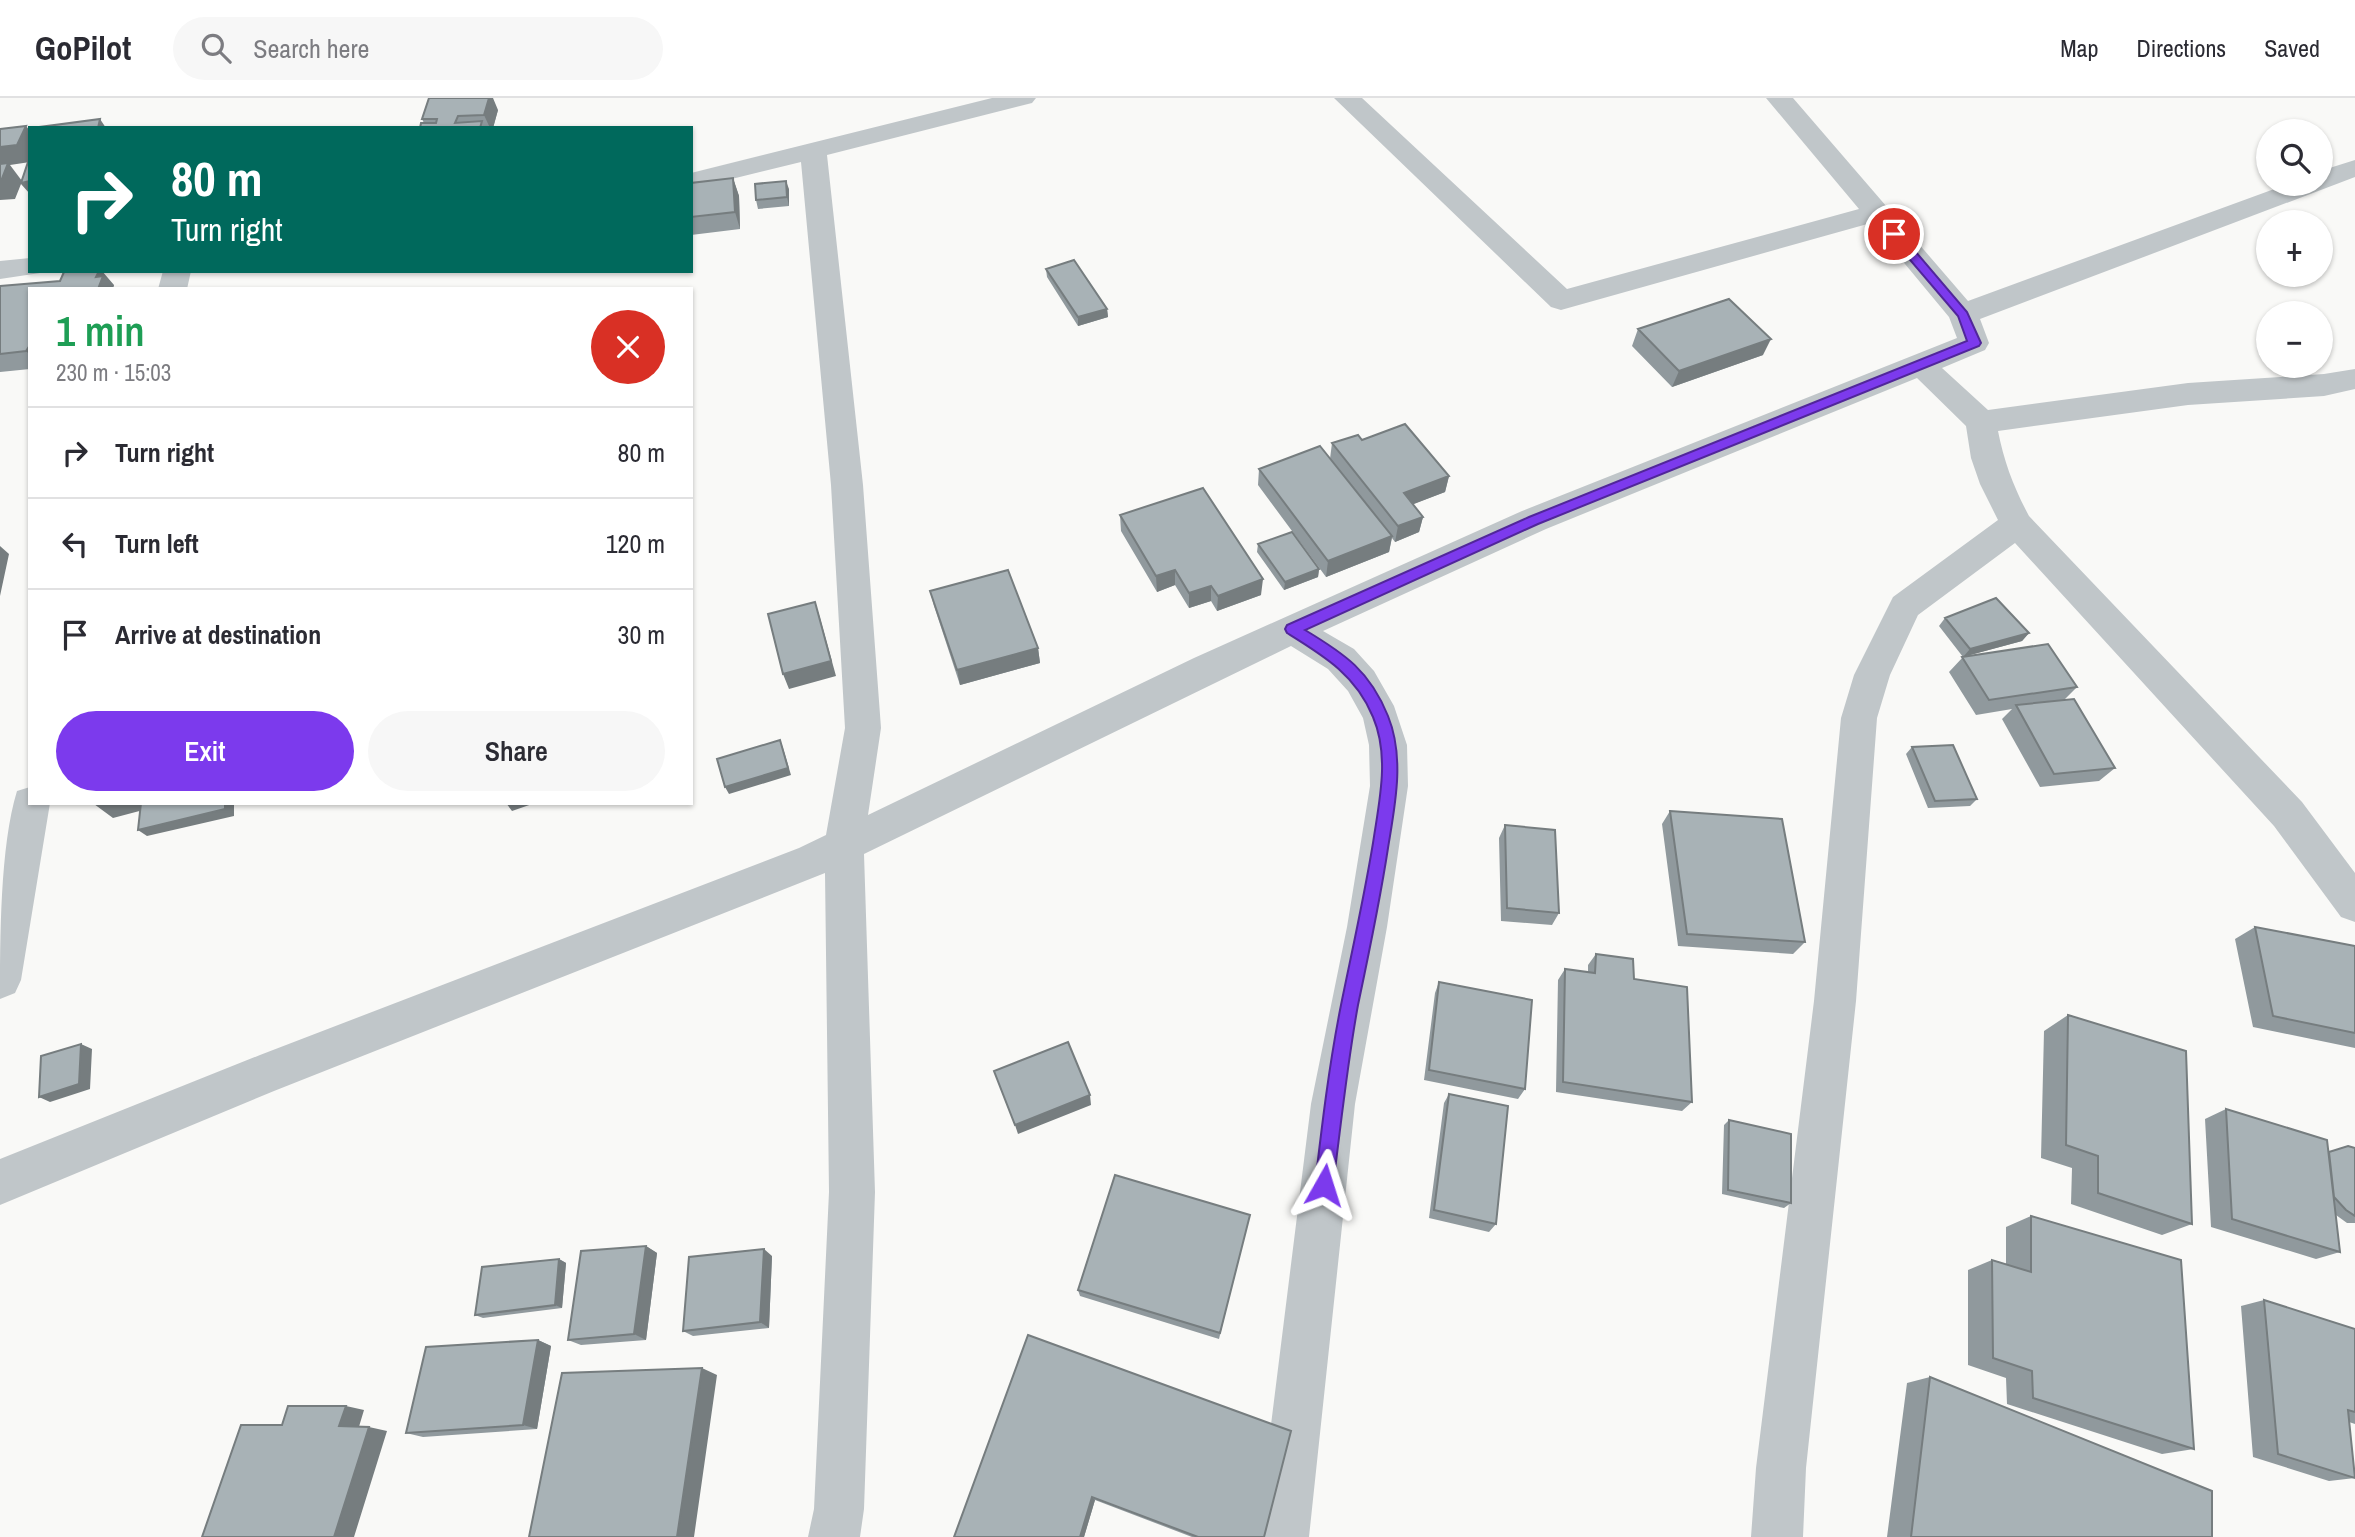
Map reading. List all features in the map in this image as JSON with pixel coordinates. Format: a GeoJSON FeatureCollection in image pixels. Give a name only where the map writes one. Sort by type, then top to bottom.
{"type":"FeatureCollection","features":[{"type":"Feature","properties":{"kind":"street"},"geometry":{"type":"LineString","coordinates":[[693,180],[1023,98]]}},
{"type":"Feature","properties":{"kind":"street"},"geometry":{"type":"LineString","coordinates":[[1348,98],[1561,300],[1877,213]]}},
{"type":"Feature","properties":{"kind":"street"},"geometry":{"type":"LineString","coordinates":[[0,1182],[260,1076],[813,860],[1293,629],[1534,520],[1974,343],[1963,314],[1779,98]]}},
{"type":"Feature","properties":{"kind":"street"},"geometry":{"type":"LineString","coordinates":[[813,150],[847,485],[863,728],[844,845],[852,1192],[839,1509],[834,1537]]}},
{"type":"Feature","properties":{"kind":"street"},"geometry":{"type":"LineString","coordinates":[[2333,176],[2355,168]]}},
{"type":"Feature","properties":{"kind":"street"},"geometry":{"type":"LineString","coordinates":[[1963,314],[2281,196]]}},
{"type":"Feature","properties":{"kind":"street"},"geometry":{"type":"LineString","coordinates":[[0,270],[28,267]]}},
{"type":"Feature","properties":{"kind":"street"},"geometry":{"type":"LineString","coordinates":[[1921,365],[1981,422],[1987,458],[1996,484],[2017,524],[2288,814],[2355,904]]}},
{"type":"Feature","properties":{"kind":"street"},"geometry":{"type":"LineString","coordinates":[[1981,422],[2188,394],[2324,385],[2355,379]]}},
{"type":"Feature","properties":{"kind":"street"},"geometry":{"type":"LineString","coordinates":[[1777,1537],[1781,1468],[1835,1001],[1859,718],[1872,675],[1905,606],[2017,524]]}},
{"type":"Feature","properties":{"kind":"street"},"geometry":{"type":"LineString","coordinates":[[1283,1537],[1333,1104],[1367,927],[1390,786],[1388,745],[1381,717],[1361,681],[1340,659],[1293,629]]}},
{"type":"Feature","properties":{"kind":"street"},"geometry":{"type":"LineString","coordinates":[[0,980],[31,805]]}},
{"type":"Feature","properties":{"kind":"building"},"geometry":{"type":"Polygon","coordinates":[[[429,98],[489,98],[484,115],[458,116],[455,123],[482,121],[481,126],[420,126],[421,123],[436,123],[437,119],[422,119],[429,98]]]}},
{"type":"Feature","properties":{"kind":"building"},"geometry":{"type":"Polygon","coordinates":[[[100,119],[98,126],[48,126],[100,119]]]}},
{"type":"Feature","properties":{"kind":"building"},"geometry":{"type":"Polygon","coordinates":[[[26,126],[17,145],[0,147],[0,129],[26,126]]]}},
{"type":"Feature","properties":{"kind":"building"},"geometry":{"type":"Polygon","coordinates":[[[28,162],[28,181],[21,183],[28,162]]]}},
{"type":"Feature","properties":{"kind":"building"},"geometry":{"type":"Polygon","coordinates":[[[8,163],[1,181],[0,181],[0,164],[8,163]]]}},
{"type":"Feature","properties":{"kind":"building"},"geometry":{"type":"Polygon","coordinates":[[[733,178],[735,212],[693,217],[693,183],[733,178]]]}},
{"type":"Feature","properties":{"kind":"building"},"geometry":{"type":"Polygon","coordinates":[[[786,181],[787,197],[756,200],[755,184],[786,181]]]}},
{"type":"Feature","properties":{"kind":"building"},"geometry":{"type":"Polygon","coordinates":[[[1074,260],[1107,309],[1078,317],[1046,269],[1074,260]]]}},
{"type":"Feature","properties":{"kind":"building"},"geometry":{"type":"Polygon","coordinates":[[[64,273],[98,273],[96,277],[103,276],[99,287],[28,287],[28,348],[26,351],[0,354],[0,286],[60,281],[64,273]]]}},
{"type":"Feature","properties":{"kind":"building"},"geometry":{"type":"Polygon","coordinates":[[[1729,299],[1771,339],[1679,371],[1638,329],[1729,299]]]}},
{"type":"Feature","properties":{"kind":"building"},"geometry":{"type":"Polygon","coordinates":[[[1405,424],[1449,476],[1404,493],[1423,517],[1398,526],[1332,443],[1358,435],[1362,440],[1405,424]]]}},
{"type":"Feature","properties":{"kind":"building"},"geometry":{"type":"Polygon","coordinates":[[[1320,446],[1392,536],[1328,561],[1259,469],[1320,446]]]}},
{"type":"Feature","properties":{"kind":"building"},"geometry":{"type":"Polygon","coordinates":[[[1203,488],[1263,579],[1218,596],[1211,586],[1189,593],[1175,570],[1156,576],[1120,515],[1203,488]]]}},
{"type":"Feature","properties":{"kind":"building"},"geometry":{"type":"Polygon","coordinates":[[[1292,532],[1319,569],[1285,582],[1258,544],[1292,532]]]}},
{"type":"Feature","properties":{"kind":"building"},"geometry":{"type":"Polygon","coordinates":[[[1008,570],[1038,648],[957,670],[930,591],[1008,570]]]}},
{"type":"Feature","properties":{"kind":"building"},"geometry":{"type":"Polygon","coordinates":[[[1996,598],[2029,633],[1970,649],[1945,618],[1996,598]]]}},
{"type":"Feature","properties":{"kind":"building"},"geometry":{"type":"Polygon","coordinates":[[[815,602],[831,661],[783,674],[768,614],[815,602]]]}},
{"type":"Feature","properties":{"kind":"building"},"geometry":{"type":"Polygon","coordinates":[[[2048,644],[2077,687],[1989,700],[1962,657],[2048,644]]]}},
{"type":"Feature","properties":{"kind":"building"},"geometry":{"type":"Polygon","coordinates":[[[2074,699],[2115,768],[2054,774],[2016,705],[2074,699]]]}},
{"type":"Feature","properties":{"kind":"building"},"geometry":{"type":"Polygon","coordinates":[[[780,740],[788,768],[725,787],[717,759],[780,740]]]}},
{"type":"Feature","properties":{"kind":"building"},"geometry":{"type":"Polygon","coordinates":[[[1953,745],[1977,799],[1935,801],[1912,747],[1953,745]]]}},
{"type":"Feature","properties":{"kind":"building"},"geometry":{"type":"Polygon","coordinates":[[[141,805],[225,805],[225,809],[138,830],[141,805]]]}},
{"type":"Feature","properties":{"kind":"building"},"geometry":{"type":"Polygon","coordinates":[[[1670,811],[1782,819],[1805,942],[1687,934],[1670,811]]]}},
{"type":"Feature","properties":{"kind":"building"},"geometry":{"type":"Polygon","coordinates":[[[1505,825],[1555,830],[1559,913],[1507,908],[1505,825]]]}},
{"type":"Feature","properties":{"kind":"building"},"geometry":{"type":"Polygon","coordinates":[[[2255,927],[2355,946],[2355,1033],[2273,1016],[2255,927]]]}},
{"type":"Feature","properties":{"kind":"building"},"geometry":{"type":"Polygon","coordinates":[[[1596,954],[1633,959],[1634,979],[1687,987],[1692,1102],[1563,1082],[1565,969],[1595,973],[1596,954]]]}},
{"type":"Feature","properties":{"kind":"building"},"geometry":{"type":"Polygon","coordinates":[[[1439,982],[1532,1000],[1525,1089],[1429,1070],[1439,982]]]}},
{"type":"Feature","properties":{"kind":"building"},"geometry":{"type":"Polygon","coordinates":[[[2068,1015],[2186,1051],[2192,1224],[2098,1193],[2098,1156],[2066,1145],[2068,1015]]]}},
{"type":"Feature","properties":{"kind":"building"},"geometry":{"type":"Polygon","coordinates":[[[1068,1042],[1090,1095],[1015,1125],[994,1071],[1068,1042]]]}},
{"type":"Feature","properties":{"kind":"building"},"geometry":{"type":"Polygon","coordinates":[[[81,1044],[79,1084],[39,1097],[41,1056],[81,1044]]]}},
{"type":"Feature","properties":{"kind":"building"},"geometry":{"type":"Polygon","coordinates":[[[1449,1094],[1508,1106],[1496,1224],[1434,1210],[1449,1094]]]}},
{"type":"Feature","properties":{"kind":"building"},"geometry":{"type":"Polygon","coordinates":[[[2226,1109],[2327,1140],[2340,1252],[2232,1219],[2226,1109]]]}},
{"type":"Feature","properties":{"kind":"building"},"geometry":{"type":"Polygon","coordinates":[[[1729,1120],[1791,1134],[1791,1203],[1728,1190],[1729,1120]]]}},
{"type":"Feature","properties":{"kind":"building"},"geometry":{"type":"Polygon","coordinates":[[[2348,1146],[2355,1148],[2355,1216],[2334,1197],[2329,1152],[2348,1146]]]}},
{"type":"Feature","properties":{"kind":"building"},"geometry":{"type":"Polygon","coordinates":[[[1115,1175],[1250,1215],[1220,1333],[1078,1290],[1115,1175]]]}},
{"type":"Feature","properties":{"kind":"building"},"geometry":{"type":"Polygon","coordinates":[[[2031,1216],[2181,1260],[2194,1449],[2033,1398],[2032,1371],[1993,1358],[1992,1260],[2031,1272],[2031,1216]]]}},
{"type":"Feature","properties":{"kind":"building"},"geometry":{"type":"Polygon","coordinates":[[[646,1246],[634,1334],[568,1340],[581,1251],[646,1246]]]}},
{"type":"Feature","properties":{"kind":"building"},"geometry":{"type":"Polygon","coordinates":[[[764,1249],[760,1322],[683,1331],[689,1257],[764,1249]]]}},
{"type":"Feature","properties":{"kind":"building"},"geometry":{"type":"Polygon","coordinates":[[[559,1259],[555,1305],[475,1315],[482,1267],[559,1259]]]}},
{"type":"Feature","properties":{"kind":"building"},"geometry":{"type":"Polygon","coordinates":[[[2264,1300],[2355,1329],[2355,1412],[2348,1410],[2355,1478],[2278,1454],[2264,1300]]]}},
{"type":"Feature","properties":{"kind":"building"},"geometry":{"type":"Polygon","coordinates":[[[1028,1335],[1291,1431],[1264,1537],[1198,1537],[1092,1497],[1080,1537],[954,1537],[1028,1335]]]}},
{"type":"Feature","properties":{"kind":"building"},"geometry":{"type":"Polygon","coordinates":[[[538,1340],[523,1425],[406,1433],[426,1347],[538,1340]]]}},
{"type":"Feature","properties":{"kind":"building"},"geometry":{"type":"Polygon","coordinates":[[[702,1368],[677,1537],[529,1537],[562,1373],[702,1368]]]}},
{"type":"Feature","properties":{"kind":"building"},"geometry":{"type":"Polygon","coordinates":[[[1930,1377],[2212,1491],[2212,1537],[1911,1537],[1930,1377]]]}},
{"type":"Feature","properties":{"kind":"building"},"geometry":{"type":"Polygon","coordinates":[[[288,1406],[346,1406],[339,1426],[369,1427],[334,1537],[202,1537],[241,1425],[282,1425],[288,1406]]]}},
{"type":"Feature","properties":{"kind":"route"},"geometry":{"type":"LineString","coordinates":[[1324,1185],[1337,1079],[1367,927],[1390,786],[1388,745],[1381,717],[1361,681],[1340,659],[1293,629],[1534,520],[1974,343],[1963,314],[1894,234]]}}]}
